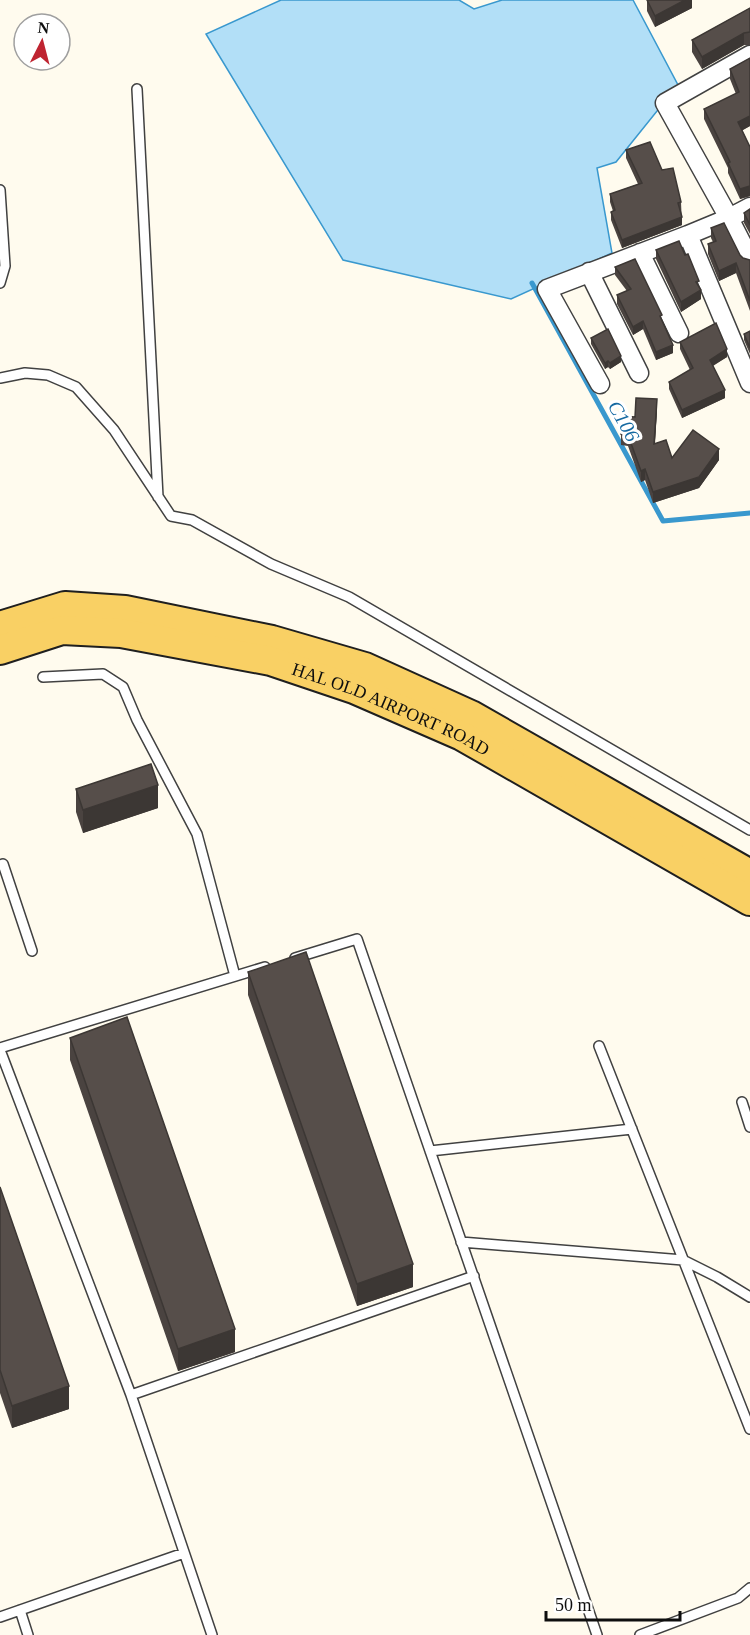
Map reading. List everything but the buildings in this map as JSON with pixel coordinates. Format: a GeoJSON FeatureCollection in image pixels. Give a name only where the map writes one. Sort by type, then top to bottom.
{"type":"FeatureCollection","features":[{"type":"Feature","properties":{"kind":"main road","name":"HAL OLD AIRPORT ROAD"},"geometry":{"type":"LineString","coordinates":[[0,626],[65,606],[125,610],[272,640],[365,667],[471,715],[750,874]]}},
{"type":"Feature","properties":{"kind":"main road","name":"HAL OLD AIRPORT ROAD"},"geometry":{"type":"LineString","coordinates":[[0,650],[62,630],[86,631],[121,633],[282,664],[354,689],[462,736],[750,901]]}},
{"type":"Feature","properties":{"kind":"street"},"geometry":{"type":"LineString","coordinates":[[750,55],[665,103],[750,259]]}},
{"type":"Feature","properties":{"kind":"street"},"geometry":{"type":"LineString","coordinates":[[600,384],[547,289],[688,235],[750,207]]}},
{"type":"Feature","properties":{"kind":"street"},"geometry":{"type":"LineString","coordinates":[[688,235],[750,383]]}},
{"type":"Feature","properties":{"kind":"street"},"geometry":{"type":"LineString","coordinates":[[640,253],[679,333]]}},
{"type":"Feature","properties":{"kind":"street"},"geometry":{"type":"LineString","coordinates":[[589,272],[639,373]]}},
{"type":"Feature","properties":{"kind":"lane"},"geometry":{"type":"LineString","coordinates":[[137,89],[158,497]]}},
{"type":"Feature","properties":{"kind":"lane"},"geometry":{"type":"LineString","coordinates":[[0,190],[5,266],[0,283]]}},
{"type":"Feature","properties":{"kind":"lane"},"geometry":{"type":"LineString","coordinates":[[0,378],[24,374],[48,375],[76,387],[114,430],[171,516],[192,520],[271,564],[349,597],[750,830]]}},
{"type":"Feature","properties":{"kind":"lane"},"geometry":{"type":"LineString","coordinates":[[43,677],[103,674],[123,687],[137,720],[197,834],[235,976]]}},
{"type":"Feature","properties":{"kind":"lane"},"geometry":{"type":"LineString","coordinates":[[1,862],[32,951]]}},
{"type":"Feature","properties":{"kind":"lane"},"geometry":{"type":"LineString","coordinates":[[290,959],[357,939],[597,1635]]}},
{"type":"Feature","properties":{"kind":"lane"},"geometry":{"type":"LineString","coordinates":[[212,1635],[130,1395],[0,1049],[279,962]]}},
{"type":"Feature","properties":{"kind":"lane"},"geometry":{"type":"LineString","coordinates":[[599,1046],[750,1429]]}},
{"type":"Feature","properties":{"kind":"lane"},"geometry":{"type":"LineString","coordinates":[[742,1102],[750,1127]]}},
{"type":"Feature","properties":{"kind":"lane"},"geometry":{"type":"LineString","coordinates":[[430,1151],[632,1129]]}},
{"type":"Feature","properties":{"kind":"lane"},"geometry":{"type":"LineString","coordinates":[[461,1242],[683,1260],[750,1297]]}},
{"type":"Feature","properties":{"kind":"lane"},"geometry":{"type":"LineString","coordinates":[[130,1395],[474,1276]]}},
{"type":"Feature","properties":{"kind":"lane"},"geometry":{"type":"LineString","coordinates":[[0,1617],[184,1553]]}},
{"type":"Feature","properties":{"kind":"lane"},"geometry":{"type":"LineString","coordinates":[[640,1635],[738,1598],[750,1588]]}},
{"type":"Feature","properties":{"kind":"lane"},"geometry":{"type":"LineString","coordinates":[[20,1610],[28,1635]]}},
{"type":"Feature","properties":{"kind":"water"},"geometry":{"type":"Polygon","coordinates":[[[281,0],[459,0],[474,9],[502,0],[633,0],[678,85],[616,162],[597,168],[612,253],[511,299],[343,260],[206,34],[281,0]]]}},
{"type":"Feature","properties":{"kind":"waterway","name":"C106"},"geometry":{"type":"LineString","coordinates":[[532,283],[663,521],[750,513]]}}]}
